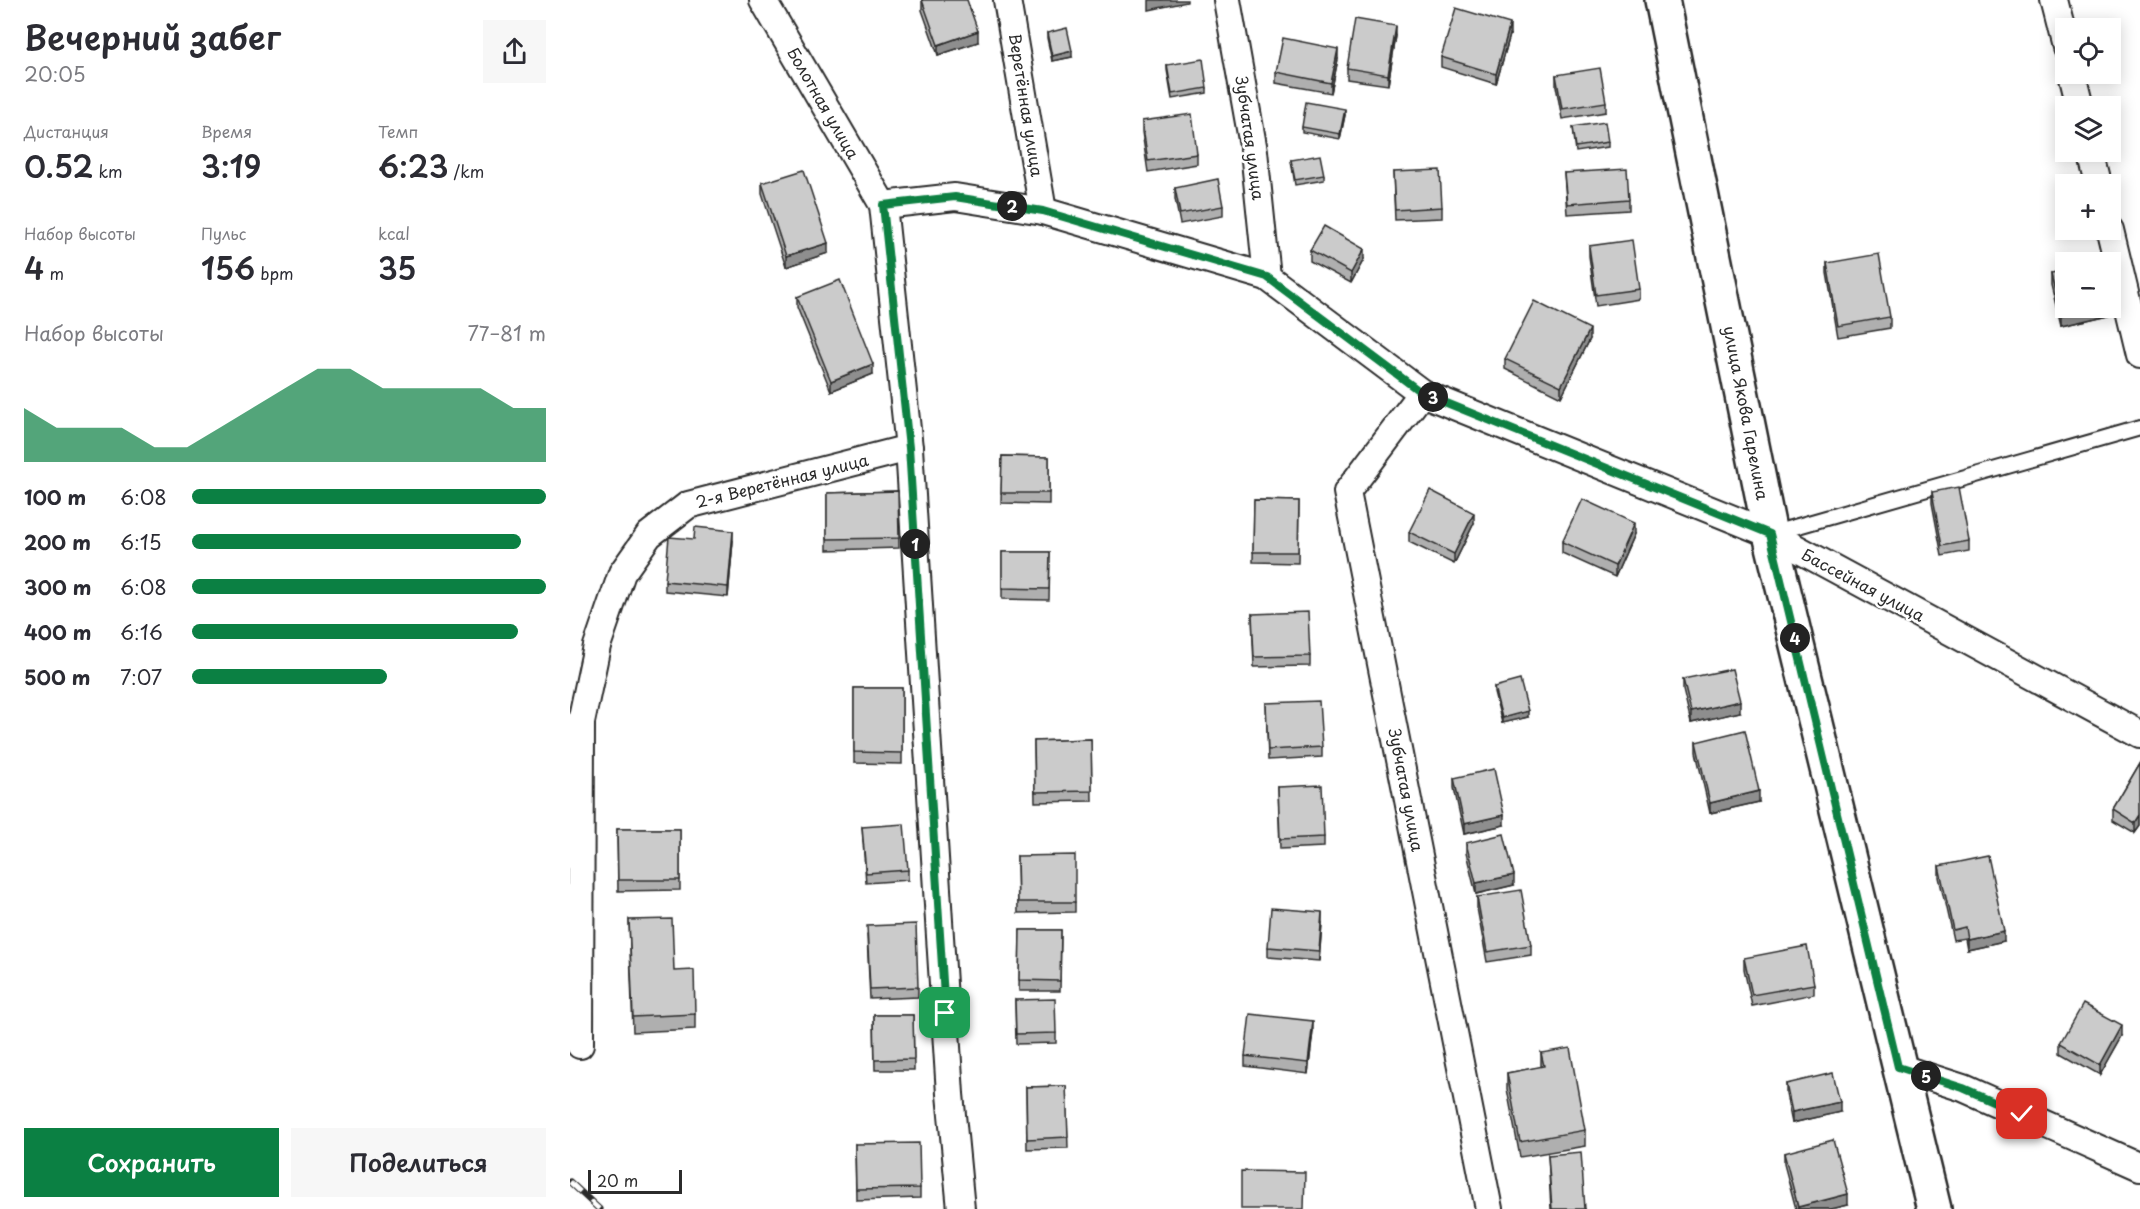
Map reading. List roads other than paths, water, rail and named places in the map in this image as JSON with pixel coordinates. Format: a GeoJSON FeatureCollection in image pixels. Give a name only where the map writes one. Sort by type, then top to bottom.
{"type":"FeatureCollection","features":[{"type":"Feature","properties":{"kind":"main road","name":"улица Якова Гарелина"},"geometry":{"type":"LineString","coordinates":[[1662,0],[1770,534],[1934,1209]]}},
{"type":"Feature","properties":{"kind":"street","name":"Болотная улица"},"geometry":{"type":"LineString","coordinates":[[764,0],[883,205]]}},
{"type":"Feature","properties":{"kind":"street","name":"Веретённая улица"},"geometry":{"type":"LineString","coordinates":[[1007,0],[1043,211]]}},
{"type":"Feature","properties":{"kind":"street","name":"Зубчатая улица"},"geometry":{"type":"LineString","coordinates":[[1227,0],[1254,151],[1267,277]]}},
{"type":"Feature","properties":{"kind":"street"},"geometry":{"type":"LineString","coordinates":[[2054,0],[2059,18]]}},
{"type":"Feature","properties":{"kind":"street","name":"Бассейная улица"},"geometry":{"type":"LineString","coordinates":[[883,205],[955,197],[1043,211],[1267,277],[1422,393],[1770,534],[2140,734]]}},
{"type":"Feature","properties":{"kind":"street"},"geometry":{"type":"LineString","coordinates":[[883,205],[909,448],[950,1094],[961,1209]]}},
{"type":"Feature","properties":{"kind":"street"},"geometry":{"type":"LineString","coordinates":[[2112,240],[2140,355]]}},
{"type":"Feature","properties":{"kind":"street","name":"Зубчатая улица"},"geometry":{"type":"LineString","coordinates":[[1422,393],[1347,492],[1489,1209]]}},
{"type":"Feature","properties":{"kind":"street","name":"2-я Веретённая улица"},"geometry":{"type":"LineString","coordinates":[[580,1045],[581,722],[597,646],[622,573],[650,535],[688,505],[909,448]]}},
{"type":"Feature","properties":{"kind":"street"},"geometry":{"type":"LineString","coordinates":[[1898,1067],[1963,1088],[2140,1167]]}},
{"type":"Feature","properties":{"kind":"lane"},"geometry":{"type":"LineString","coordinates":[[1770,534],[2140,428]]}},
{"type":"Feature","properties":{"kind":"railway"},"geometry":{"type":"LineString","coordinates":[[570,1182],[599,1209]]}}]}
